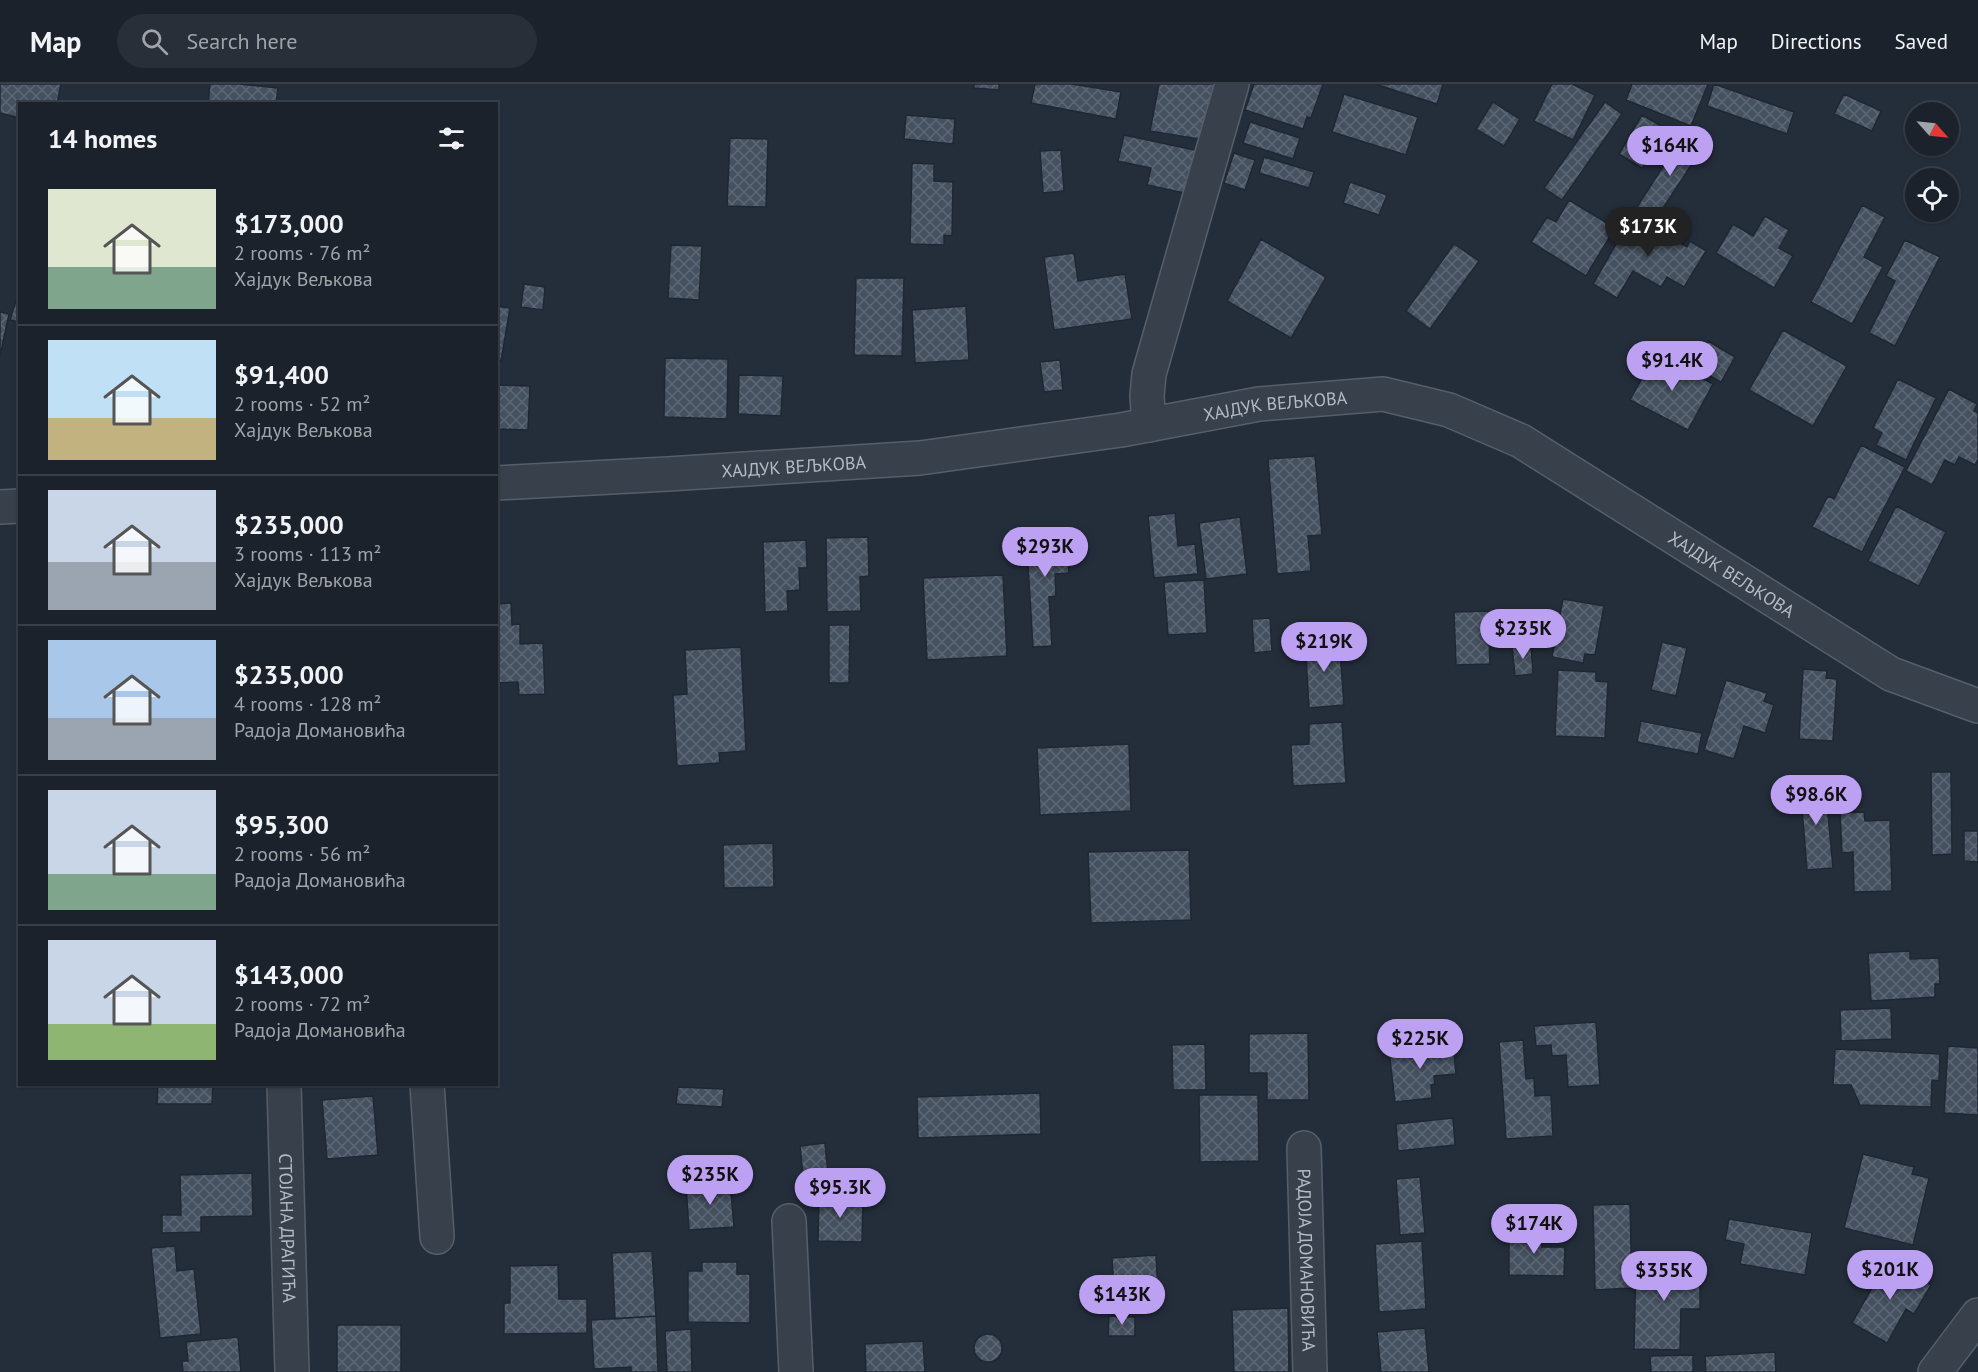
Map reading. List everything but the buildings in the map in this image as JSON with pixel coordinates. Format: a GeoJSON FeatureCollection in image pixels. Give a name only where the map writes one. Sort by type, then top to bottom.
{"type":"FeatureCollection","features":[{"type":"Feature","properties":{"kind":"street"},"geometry":{"type":"LineString","coordinates":[[1149,425],[1146,396],[1149,374],[1232,84]]}},
{"type":"Feature","properties":{"kind":"street","name":"ХАЈДУК ВЕЉКОВА"},"geometry":{"type":"LineString","coordinates":[[498,483],[920,458],[1149,425],[1259,404],[1383,393],[1449,410],[1521,441],[1891,674],[1978,706]]}},
{"type":"Feature","properties":{"kind":"street"},"geometry":{"type":"LineString","coordinates":[[0,507],[18,506]]}},
{"type":"Feature","properties":{"kind":"street","name":"СТОЈАНА ДРАГИЋА"},"geometry":{"type":"LineString","coordinates":[[284,1086],[292,1372]]}},
{"type":"Feature","properties":{"kind":"street"},"geometry":{"type":"LineString","coordinates":[[427,1086],[436,1238]]}},
{"type":"Feature","properties":{"kind":"street","name":"РАДОЈА ДОМАНОВИЋА"},"geometry":{"type":"LineString","coordinates":[[1304,1148],[1310,1372]]}},
{"type":"Feature","properties":{"kind":"street"},"geometry":{"type":"LineString","coordinates":[[789,1221],[796,1372]]}},
{"type":"Feature","properties":{"kind":"street"},"geometry":{"type":"LineString","coordinates":[[1935,1372],[1967,1352],[1978,1315]]}}]}
